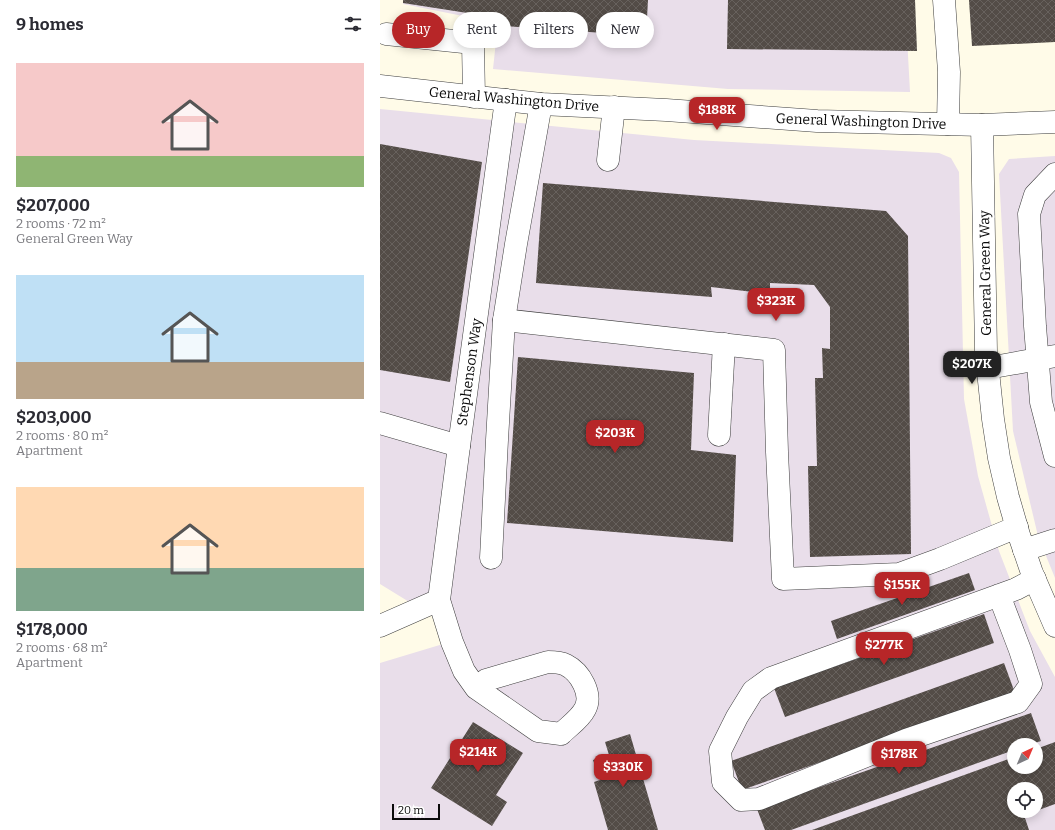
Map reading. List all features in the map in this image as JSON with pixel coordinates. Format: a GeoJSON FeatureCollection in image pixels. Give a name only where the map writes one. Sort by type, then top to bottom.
{"type":"FeatureCollection","features":[{"type":"Feature","properties":{"kind":"street"},"geometry":{"type":"LineString","coordinates":[[944,0],[949,72],[948,124]]}},
{"type":"Feature","properties":{"kind":"street"},"geometry":{"type":"LineString","coordinates":[[386,34],[473,43],[474,97]]}},
{"type":"Feature","properties":{"kind":"street","name":"General Washington Drive"},"geometry":{"type":"LineString","coordinates":[[380,86],[541,104],[666,110],[817,121],[982,125],[1055,122]]}},
{"type":"Feature","properties":{"kind":"street","name":"Stephenson Way"},"geometry":{"type":"LineString","coordinates":[[476,688],[464,671],[452,642],[439,600],[506,100]]}},
{"type":"Feature","properties":{"kind":"street"},"geometry":{"type":"LineString","coordinates":[[491,558],[504,320],[541,104]]}},
{"type":"Feature","properties":{"kind":"street"},"geometry":{"type":"LineString","coordinates":[[608,160],[614,107]]}},
{"type":"Feature","properties":{"kind":"street","name":"General Green Way"},"geometry":{"type":"LineString","coordinates":[[982,125],[986,352],[993,419],[999,458],[1017,527],[1035,579],[1055,626]]}},
{"type":"Feature","properties":{"kind":"street"},"geometry":{"type":"LineString","coordinates":[[1053,179],[1035,195],[1029,214],[1046,358],[1041,402],[1055,456]]}},
{"type":"Feature","properties":{"kind":"street"},"geometry":{"type":"LineString","coordinates":[[504,320],[774,350],[783,580],[898,574],[940,559],[1017,527]]}},
{"type":"Feature","properties":{"kind":"street"},"geometry":{"type":"LineString","coordinates":[[719,435],[724,344]]}},
{"type":"Feature","properties":{"kind":"street"},"geometry":{"type":"LineString","coordinates":[[988,368],[1046,358]]}},
{"type":"Feature","properties":{"kind":"street"},"geometry":{"type":"LineString","coordinates":[[380,423],[459,446]]}},
{"type":"Feature","properties":{"kind":"street"},"geometry":{"type":"LineString","coordinates":[[1024,550],[1055,540]]}},
{"type":"Feature","properties":{"kind":"street"},"geometry":{"type":"LineString","coordinates":[[1000,595],[1031,684],[1018,702],[906,740],[758,799],[741,800],[723,782],[720,751],[753,691],[771,678],[1016,589],[1035,579]]}},
{"type":"Feature","properties":{"kind":"street"},"geometry":{"type":"LineString","coordinates":[[380,626],[439,600]]}},
{"type":"Feature","properties":{"kind":"street"},"geometry":{"type":"LineString","coordinates":[[548,662],[553,662],[566,665],[580,678],[585,686],[587,702],[585,709],[561,734],[538,731],[476,688],[486,680],[548,662]]}},
{"type":"Feature","properties":{"kind":"shaded area"},"geometry":{"type":"Polygon","coordinates":[[[403,0],[905,0],[910,92],[728,89],[493,69],[495,48],[511,48],[511,12],[453,12],[453,14],[403,4],[403,0]]]}},
{"type":"Feature","properties":{"kind":"shaded area"},"geometry":{"type":"Polygon","coordinates":[[[380,109],[694,140],[939,153],[951,158],[959,172],[964,399],[978,476],[999,551],[1030,631],[1055,677],[1055,830],[380,830],[380,663],[443,644],[432,616],[380,584],[380,109]]]}},
{"type":"Feature","properties":{"kind":"shaded area"},"geometry":{"type":"Polygon","coordinates":[[[1055,156],[1055,578],[1038,536],[1013,431],[999,174],[1009,159],[1055,156]]]}},
{"type":"Feature","properties":{"kind":"building"},"geometry":{"type":"Polygon","coordinates":[[[403,0],[648,0],[647,12],[596,12],[596,32],[588,32],[588,12],[519,12],[519,27],[511,26],[511,12],[461,12],[403,3],[403,0]]]}},
{"type":"Feature","properties":{"kind":"building"},"geometry":{"type":"Polygon","coordinates":[[[728,0],[915,0],[917,51],[727,49],[728,0]]]}},
{"type":"Feature","properties":{"kind":"building"},"geometry":{"type":"Polygon","coordinates":[[[969,0],[1055,0],[1055,42],[972,46],[969,0]]]}},
{"type":"Feature","properties":{"kind":"building"},"geometry":{"type":"Polygon","coordinates":[[[380,144],[482,162],[450,382],[380,370],[380,144]]]}},
{"type":"Feature","properties":{"kind":"building"},"geometry":{"type":"Polygon","coordinates":[[[543,183],[886,211],[908,236],[911,554],[810,557],[808,466],[817,466],[815,378],[823,378],[822,348],[830,349],[830,307],[814,285],[770,283],[770,294],[711,287],[712,297],[536,283],[543,183]]]}},
{"type":"Feature","properties":{"kind":"building"},"geometry":{"type":"Polygon","coordinates":[[[518,357],[694,373],[691,450],[736,455],[733,542],[507,523],[518,357]]]}},
{"type":"Feature","properties":{"kind":"building"},"geometry":{"type":"Polygon","coordinates":[[[969,573],[975,590],[837,639],[831,621],[969,573]]]}},
{"type":"Feature","properties":{"kind":"building"},"geometry":{"type":"Polygon","coordinates":[[[984,614],[994,643],[785,717],[774,688],[984,614]]]}},
{"type":"Feature","properties":{"kind":"building"},"geometry":{"type":"Polygon","coordinates":[[[1004,663],[1015,693],[742,790],[731,761],[1004,663]]]}},
{"type":"Feature","properties":{"kind":"building"},"geometry":{"type":"Polygon","coordinates":[[[1031,713],[1040,738],[1007,738],[1007,753],[791,830],[765,830],[757,809],[1031,713]]]}},
{"type":"Feature","properties":{"kind":"building"},"geometry":{"type":"Polygon","coordinates":[[[473,722],[523,753],[496,795],[507,802],[492,826],[431,788],[473,722]]]}},
{"type":"Feature","properties":{"kind":"building"},"geometry":{"type":"Polygon","coordinates":[[[630,734],[658,830],[608,830],[594,782],[600,780],[593,760],[609,755],[605,742],[630,734]]]}},
{"type":"Feature","properties":{"kind":"building"},"geometry":{"type":"Polygon","coordinates":[[[1055,742],[1055,804],[1043,808],[1043,782],[1007,782],[1007,818],[1025,818],[1029,830],[812,830],[1007,760],[1007,774],[1043,774],[1043,746],[1055,742]]]}}]}
